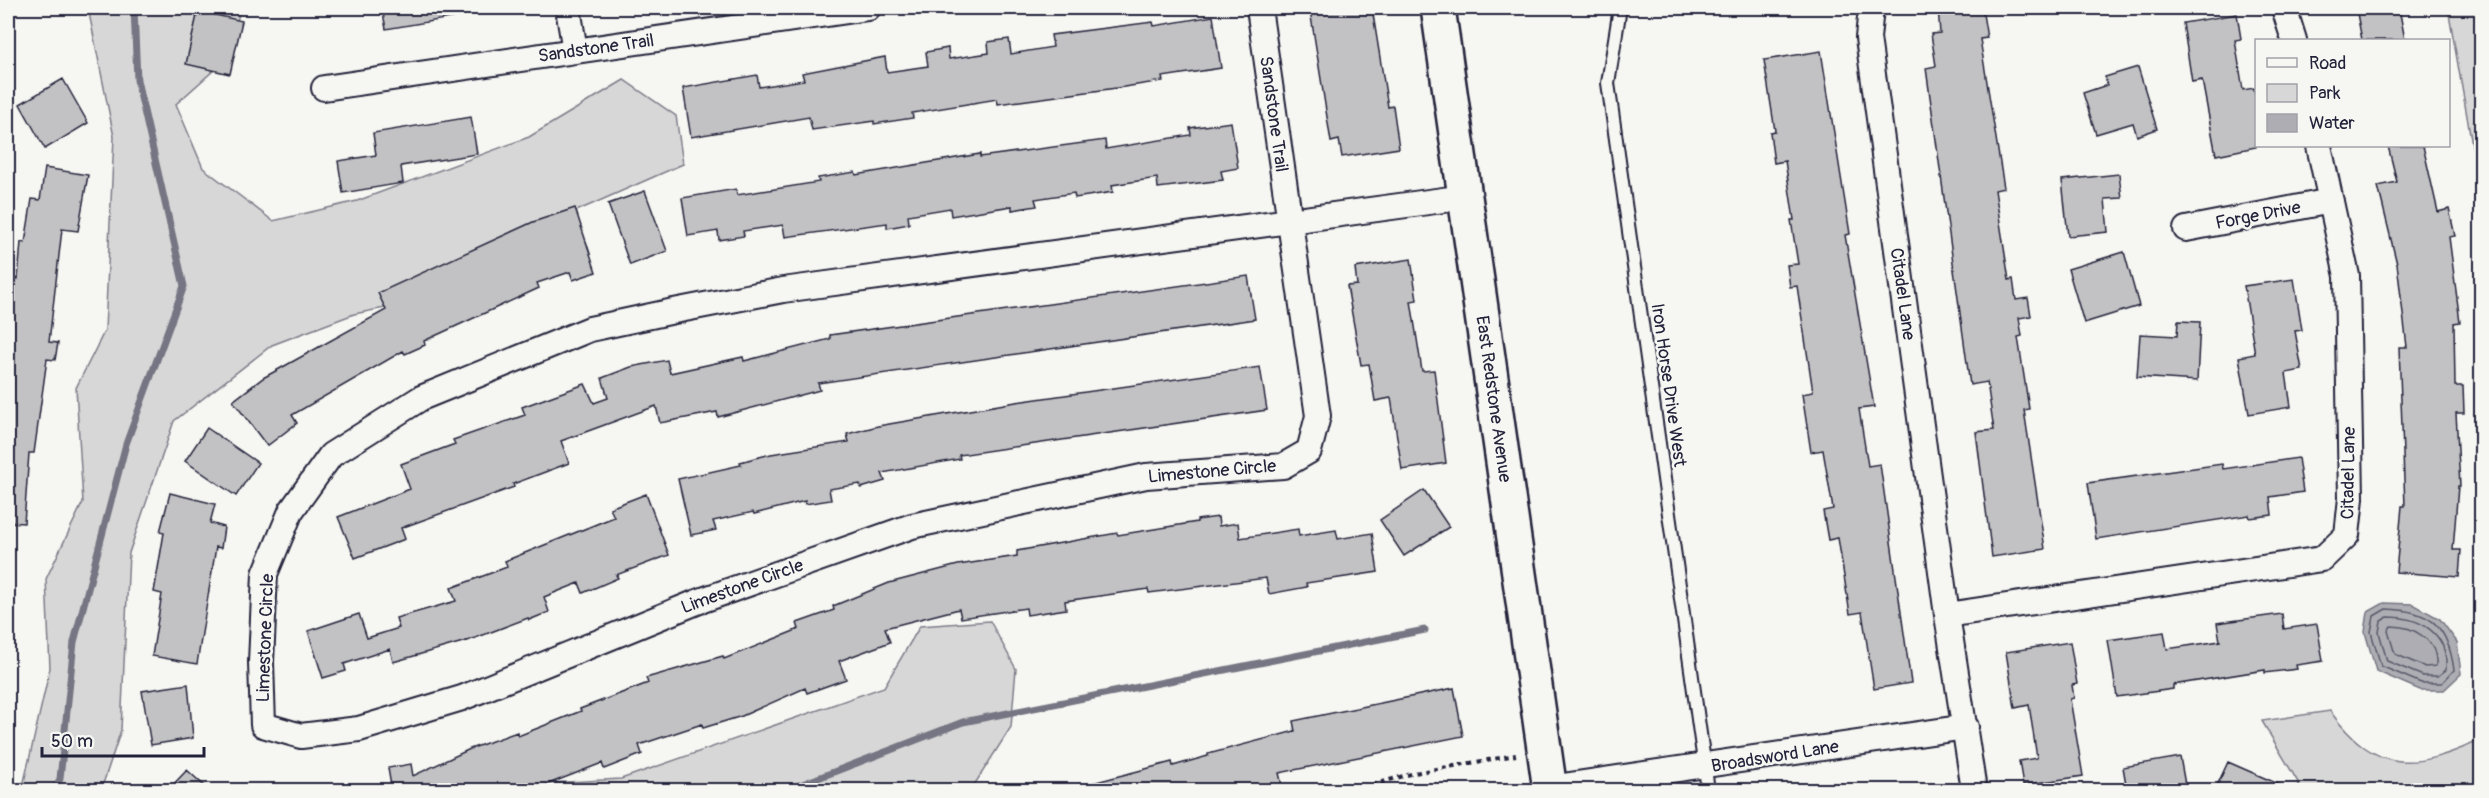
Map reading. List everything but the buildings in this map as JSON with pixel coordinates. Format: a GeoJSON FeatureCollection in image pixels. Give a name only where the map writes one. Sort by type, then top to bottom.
{"type":"FeatureCollection","features":[{"type":"Feature","properties":{"kind":"street"},"geometry":{"type":"LineString","coordinates":[[568,8],[575,51]]}},
{"type":"Feature","properties":{"kind":"street","name":"Sandstone Trail"},"geometry":{"type":"LineString","coordinates":[[324,88],[868,8]]}},
{"type":"Feature","properties":{"kind":"street","name":"Sandstone Trail"},"geometry":{"type":"LineString","coordinates":[[1258,8],[1289,221]]}},
{"type":"Feature","properties":{"kind":"street","name":"East Redstone Avenue"},"geometry":{"type":"LineString","coordinates":[[1438,8],[1466,197],[1544,790]]}},
{"type":"Feature","properties":{"kind":"street","name":"Citadel Lane"},"geometry":{"type":"LineString","coordinates":[[1871,8],[1868,38],[1947,615],[1974,790]]}},
{"type":"Feature","properties":{"kind":"street"},"geometry":{"type":"LineString","coordinates":[[2284,8],[2294,39]]}},
{"type":"Feature","properties":{"kind":"street","name":"Citadel Lane"},"geometry":{"type":"LineString","coordinates":[[1947,615],[2322,559],[2347,535],[2350,498],[2347,276],[2319,147]]}},
{"type":"Feature","properties":{"kind":"street","name":"Limestone Circle"},"geometry":{"type":"LineString","coordinates":[[1289,221],[1318,416],[1309,451],[1283,466],[1146,476],[912,526],[687,606],[462,698],[359,729],[301,736],[263,724],[261,663],[265,574],[291,511],[330,455],[421,398],[590,329],[783,290],[1289,221],[1466,197]]}},
{"type":"Feature","properties":{"kind":"street","name":"Forge Drive"},"geometry":{"type":"LineString","coordinates":[[2186,229],[2331,201]]}},
{"type":"Feature","properties":{"kind":"street","name":"Broadsword Lane"},"geometry":{"type":"LineString","coordinates":[[1544,790],[1966,727]]}},
{"type":"Feature","properties":{"kind":"lane","name":"Iron Horse Drive West"},"geometry":{"type":"LineString","coordinates":[[1620,8],[1608,83],[1708,790]]}},
{"type":"Feature","properties":{"kind":"path"},"geometry":{"type":"LineString","coordinates":[[1355,790],[1414,773],[1516,755]]}},
{"type":"Feature","properties":{"kind":"green space"},"geometry":{"type":"Polygon","coordinates":[[[88,8],[241,8],[224,61],[176,104],[203,168],[273,221],[357,201],[529,137],[624,80],[676,116],[683,164],[513,239],[410,303],[354,314],[272,345],[174,421],[129,553],[121,730],[101,790],[19,790],[24,782],[50,668],[46,579],[83,502],[76,388],[105,330],[114,137],[88,8]]]}},
{"type":"Feature","properties":{"kind":"green space"},"geometry":{"type":"Polygon","coordinates":[[[2448,8],[2481,8],[2481,196],[2448,8]]]}},
{"type":"Feature","properties":{"kind":"green space"},"geometry":{"type":"Polygon","coordinates":[[[990,621],[1016,669],[1011,727],[971,790],[489,790],[495,786],[621,779],[884,687],[920,626],[990,621]]]}},
{"type":"Feature","properties":{"kind":"green space"},"geometry":{"type":"Polygon","coordinates":[[[2330,711],[2347,732],[2364,747],[2381,756],[2398,761],[2416,761],[2436,757],[2481,740],[2481,790],[2298,790],[2299,784],[2262,721],[2330,711]]]}},
{"type":"Feature","properties":{"kind":"water"},"geometry":{"type":"Polygon","coordinates":[[[2384,603],[2413,604],[2440,619],[2457,642],[2461,674],[2444,690],[2420,690],[2376,671],[2365,632],[2368,612],[2384,603]]]}},
{"type":"Feature","properties":{"kind":"waterway"},"geometry":{"type":"LineString","coordinates":[[54,790],[60,779],[74,642],[126,444],[184,286],[137,80],[134,8]]}},
{"type":"Feature","properties":{"kind":"waterway"},"geometry":{"type":"LineString","coordinates":[[787,790],[963,722],[1425,630]]}}]}
